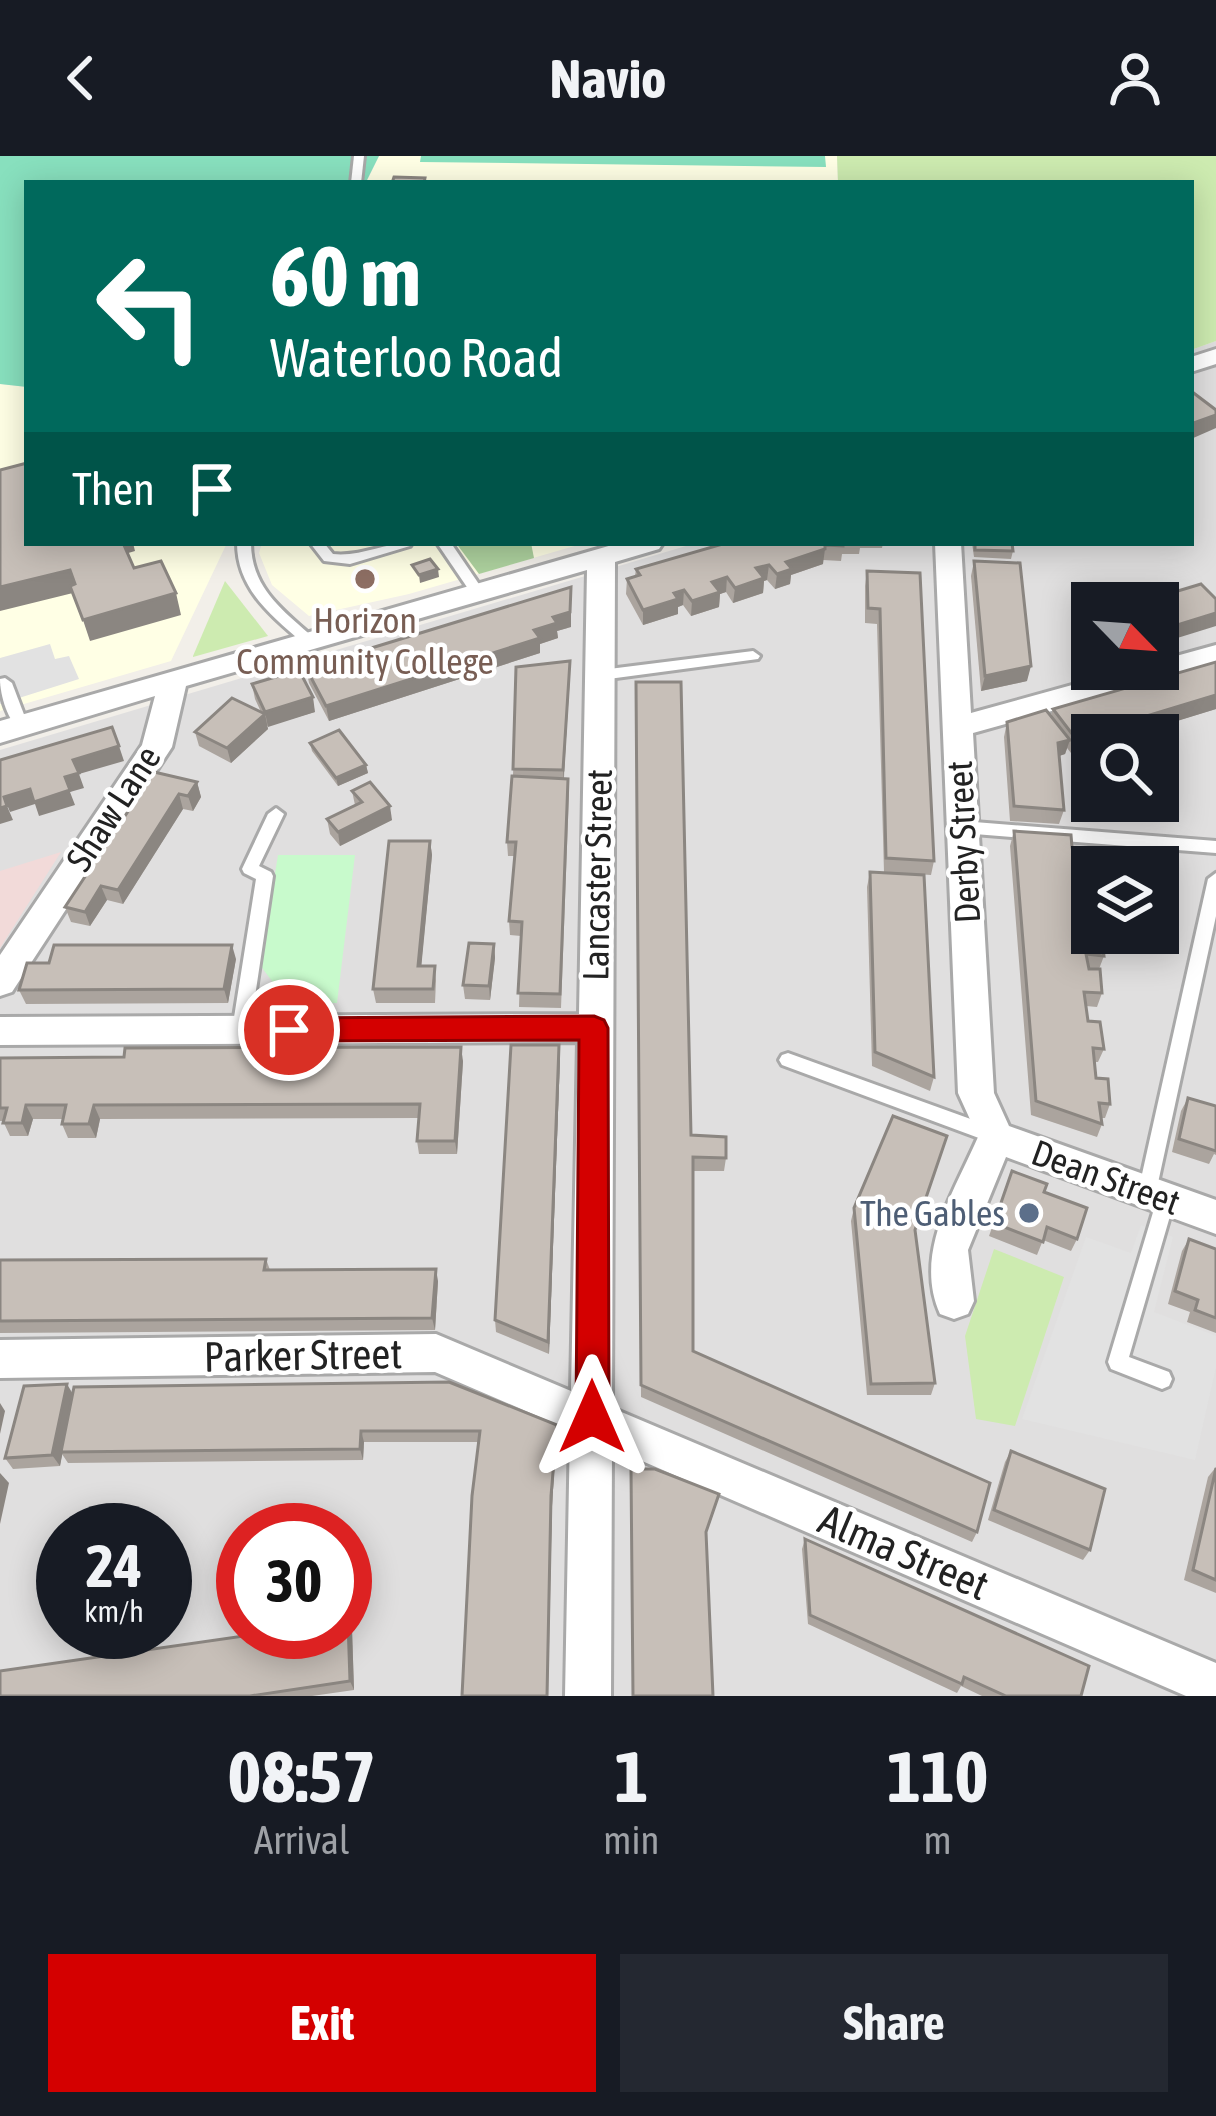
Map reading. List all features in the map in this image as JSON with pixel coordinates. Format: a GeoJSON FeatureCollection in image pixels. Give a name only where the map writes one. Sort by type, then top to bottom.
{"type":"FeatureCollection","features":[{"type":"Feature","properties":{"kind":"street"},"geometry":{"type":"LineString","coordinates":[[11,729],[640,546]]}},
{"type":"Feature","properties":{"kind":"street","name":"Derby Street"},"geometry":{"type":"LineString","coordinates":[[949,546],[976,1093],[996,1136]]}},
{"type":"Feature","properties":{"kind":"street","name":"Lancaster Street"},"geometry":{"type":"LineString","coordinates":[[588,1696],[601,557]]}},
{"type":"Feature","properties":{"kind":"street"},"geometry":{"type":"LineString","coordinates":[[958,727],[1216,655]]}},
{"type":"Feature","properties":{"kind":"street","name":"Shaw Lane"},"geometry":{"type":"LineString","coordinates":[[0,982],[157,747],[173,680]]}},
{"type":"Feature","properties":{"kind":"street"},"geometry":{"type":"LineString","coordinates":[[0,1031],[594,1028]]}},
{"type":"Feature","properties":{"kind":"street"},"geometry":{"type":"LineString","coordinates":[[954,1300],[949,1250],[996,1136]]}},
{"type":"Feature","properties":{"kind":"street","name":"Dean Street"},"geometry":{"type":"LineString","coordinates":[[996,1136],[1216,1217]]}},
{"type":"Feature","properties":{"kind":"street","name":"Parker Street"},"geometry":{"type":"LineString","coordinates":[[0,1359],[436,1353],[592,1417]]}},
{"type":"Feature","properties":{"kind":"street","name":"Alma Street"},"geometry":{"type":"LineString","coordinates":[[592,1417],[1216,1686]]}},
{"type":"Feature","properties":{"kind":"lane"},"geometry":{"type":"LineString","coordinates":[[244,546],[242,566],[254,588],[308,640]]}},
{"type":"Feature","properties":{"kind":"lane"},"geometry":{"type":"LineString","coordinates":[[319,546],[329,558],[350,560],[395,546]]}},
{"type":"Feature","properties":{"kind":"lane"},"geometry":{"type":"LineString","coordinates":[[445,546],[478,593]]}},
{"type":"Feature","properties":{"kind":"lane"},"geometry":{"type":"LineString","coordinates":[[601,675],[753,656]]}},
{"type":"Feature","properties":{"kind":"lane"},"geometry":{"type":"LineString","coordinates":[[5,683],[11,729]]}},
{"type":"Feature","properties":{"kind":"lane"},"geometry":{"type":"LineString","coordinates":[[242,1030],[265,876],[250,869],[277,814]]}},
{"type":"Feature","properties":{"kind":"lane"},"geometry":{"type":"LineString","coordinates":[[962,827],[1216,847]]}},
{"type":"Feature","properties":{"kind":"lane"},"geometry":{"type":"LineString","coordinates":[[1162,1379],[1118,1362],[1156,1195],[1216,879]]}},
{"type":"Feature","properties":{"kind":"lane"},"geometry":{"type":"LineString","coordinates":[[788,1060],[996,1136]]}},
{"type":"Feature","properties":{"kind":"shaded area"},"geometry":{"type":"Polygon","coordinates":[[[379,156],[837,156],[838,180],[367,180],[379,156]]]}},
{"type":"Feature","properties":{"kind":"shaded area"},"geometry":{"type":"Polygon","coordinates":[[[1216,341],[1216,1696],[0,1696],[0,750],[686,546],[1194,546],[1194,349],[1216,341]]]}},
{"type":"Feature","properties":{"kind":"shaded area"},"geometry":{"type":"Polygon","coordinates":[[[0,384],[24,387],[24,546],[226,546],[171,661],[0,711],[0,384]]]}},
{"type":"Feature","properties":{"kind":"shaded area","name":"Horizon Community College"},"geometry":{"type":"Polygon","coordinates":[[[261,546],[575,546],[409,594],[309,616],[272,585],[259,553],[261,546]]]}},
{"type":"Feature","properties":{"kind":"shaded area"},"geometry":{"type":"Polygon","coordinates":[[[50,644],[55,659],[69,656],[79,679],[0,704],[0,658],[50,644]]]}},
{"type":"Feature","properties":{"kind":"shaded area"},"geometry":{"type":"Polygon","coordinates":[[[61,852],[0,948],[0,871],[61,852]]]}},
{"type":"Feature","properties":{"kind":"shaded area"},"geometry":{"type":"Polygon","coordinates":[[[1141,1225],[1173,1237],[1154,1312],[1216,1336],[1216,1367],[1195,1460],[1022,1419],[1086,1237],[1131,1253],[1141,1225]]]}},
{"type":"Feature","properties":{"kind":"green space"},"geometry":{"type":"Polygon","coordinates":[[[0,156],[379,156],[367,180],[24,180],[24,387],[0,384],[0,156]]]}},
{"type":"Feature","properties":{"kind":"green space"},"geometry":{"type":"Polygon","coordinates":[[[421,156],[825,156],[826,167],[420,162],[421,156]]]}},
{"type":"Feature","properties":{"kind":"green space"},"geometry":{"type":"Polygon","coordinates":[[[837,156],[1216,156],[1216,341],[1194,349],[1194,180],[838,180],[837,156]]]}},
{"type":"Feature","properties":{"kind":"green space"},"geometry":{"type":"Polygon","coordinates":[[[458,546],[532,546],[534,558],[479,574],[458,546]]]}},
{"type":"Feature","properties":{"kind":"green space"},"geometry":{"type":"Polygon","coordinates":[[[225,581],[268,636],[193,657],[193,656],[225,581]]]}},
{"type":"Feature","properties":{"kind":"green space"},"geometry":{"type":"Polygon","coordinates":[[[278,855],[355,855],[337,1003],[289,1004],[260,965],[278,855]]]}},
{"type":"Feature","properties":{"kind":"green space"},"geometry":{"type":"Polygon","coordinates":[[[994,1249],[1064,1277],[1015,1426],[976,1419],[965,1336],[994,1249]]]}},
{"type":"Feature","properties":{"kind":"building"},"geometry":{"type":"Polygon","coordinates":[[[1194,393],[1216,410],[1216,415],[1194,423],[1194,393]]]}},
{"type":"Feature","properties":{"kind":"building"},"geometry":{"type":"Polygon","coordinates":[[[24,464],[24,546],[124,546],[134,568],[161,561],[176,593],[83,620],[70,586],[75,584],[70,570],[0,587],[0,470],[24,464]]]}},
{"type":"Feature","properties":{"kind":"building"},"geometry":{"type":"Polygon","coordinates":[[[716,546],[825,546],[786,562],[792,569],[777,574],[769,565],[756,568],[764,578],[735,588],[727,577],[712,582],[720,592],[692,601],[684,590],[674,593],[678,599],[643,610],[627,579],[640,575],[636,569],[716,546]]]}},
{"type":"Feature","properties":{"kind":"building"},"geometry":{"type":"Polygon","coordinates":[[[975,546],[1012,546],[1013,551],[975,550],[975,546]]]}},
{"type":"Feature","properties":{"kind":"building"},"geometry":{"type":"Polygon","coordinates":[[[430,559],[438,569],[419,575],[412,565],[430,559]]]}},
{"type":"Feature","properties":{"kind":"building"},"geometry":{"type":"Polygon","coordinates":[[[974,561],[1020,563],[1031,666],[985,676],[974,561]]]}},
{"type":"Feature","properties":{"kind":"building"},"geometry":{"type":"Polygon","coordinates":[[[867,571],[920,573],[934,861],[886,858],[880,609],[868,608],[867,571]]]}},
{"type":"Feature","properties":{"kind":"building"},"geometry":{"type":"Polygon","coordinates":[[[1201,584],[1216,599],[1216,613],[1179,624],[1179,591],[1201,584]]]}},
{"type":"Feature","properties":{"kind":"building"},"geometry":{"type":"Polygon","coordinates":[[[571,587],[570,612],[553,617],[557,623],[534,630],[540,638],[326,706],[306,668],[571,587]]]}},
{"type":"Feature","properties":{"kind":"building"},"geometry":{"type":"Polygon","coordinates":[[[570,661],[563,770],[513,769],[516,667],[570,661]]]}},
{"type":"Feature","properties":{"kind":"building"},"geometry":{"type":"Polygon","coordinates":[[[1216,662],[1216,695],[1153,714],[1071,714],[1071,733],[1053,709],[1119,690],[1179,690],[1179,673],[1216,662]]]}},
{"type":"Feature","properties":{"kind":"building"},"geometry":{"type":"Polygon","coordinates":[[[299,670],[313,697],[265,712],[252,684],[299,670]]]}},
{"type":"Feature","properties":{"kind":"building"},"geometry":{"type":"Polygon","coordinates":[[[636,682],[681,682],[691,1135],[726,1137],[726,1158],[693,1157],[693,1351],[990,1483],[977,1532],[641,1385],[636,682]]]}},
{"type":"Feature","properties":{"kind":"building"},"geometry":{"type":"Polygon","coordinates":[[[232,698],[265,714],[227,748],[195,732],[232,698]]]}},
{"type":"Feature","properties":{"kind":"building"},"geometry":{"type":"Polygon","coordinates":[[[1046,710],[1070,740],[1058,743],[1064,810],[1014,806],[1007,722],[1046,710]]]}},
{"type":"Feature","properties":{"kind":"building"},"geometry":{"type":"Polygon","coordinates":[[[112,727],[119,746],[73,760],[79,773],[65,777],[70,790],[34,802],[30,789],[4,797],[7,806],[0,808],[0,760],[112,727]]]}},
{"type":"Feature","properties":{"kind":"building"},"geometry":{"type":"Polygon","coordinates":[[[339,730],[366,765],[336,778],[310,743],[339,730]]]}},
{"type":"Feature","properties":{"kind":"building"},"geometry":{"type":"Polygon","coordinates":[[[154,772],[197,782],[188,796],[179,794],[118,890],[101,886],[85,912],[65,907],[154,772]]]}},
{"type":"Feature","properties":{"kind":"building"},"geometry":{"type":"Polygon","coordinates":[[[512,776],[568,779],[560,994],[518,993],[522,922],[509,921],[516,842],[507,842],[512,776]]]}},
{"type":"Feature","properties":{"kind":"building"},"geometry":{"type":"Polygon","coordinates":[[[370,782],[390,806],[338,832],[327,819],[362,802],[352,791],[370,782]]]}},
{"type":"Feature","properties":{"kind":"building"},"geometry":{"type":"Polygon","coordinates":[[[1014,831],[1071,835],[1071,954],[1086,954],[1089,969],[1100,969],[1102,993],[1084,992],[1088,1021],[1100,1022],[1104,1049],[1093,1048],[1096,1078],[1108,1079],[1110,1104],[1099,1103],[1102,1124],[1036,1101],[1014,831]]]}},
{"type":"Feature","properties":{"kind":"building"},"geometry":{"type":"Polygon","coordinates":[[[389,841],[430,841],[418,966],[435,966],[433,989],[373,989],[389,841]]]}},
{"type":"Feature","properties":{"kind":"building"},"geometry":{"type":"Polygon","coordinates":[[[870,872],[924,875],[934,1077],[875,1052],[870,872]]]}},
{"type":"Feature","properties":{"kind":"building"},"geometry":{"type":"Polygon","coordinates":[[[469,943],[494,944],[489,986],[463,985],[469,943]]]}},
{"type":"Feature","properties":{"kind":"building"},"geometry":{"type":"Polygon","coordinates":[[[54,945],[232,945],[224,989],[19,990],[27,963],[49,963],[54,945]]]}},
{"type":"Feature","properties":{"kind":"building"},"geometry":{"type":"Polygon","coordinates":[[[511,1045],[559,1045],[548,1342],[495,1320],[511,1045]]]}},
{"type":"Feature","properties":{"kind":"building"},"geometry":{"type":"Polygon","coordinates":[[[461,1047],[455,1141],[417,1141],[420,1104],[94,1105],[89,1124],[62,1124],[66,1105],[26,1105],[22,1123],[3,1123],[7,1108],[0,1108],[0,1058],[124,1057],[125,1048],[461,1047]]]}},
{"type":"Feature","properties":{"kind":"building"},"geometry":{"type":"Polygon","coordinates":[[[1188,1098],[1216,1106],[1216,1151],[1179,1139],[1188,1098]]]}},
{"type":"Feature","properties":{"kind":"building"},"geometry":{"type":"Polygon","coordinates":[[[893,1116],[947,1136],[915,1230],[935,1383],[871,1384],[854,1208],[893,1116]]]}},
{"type":"Feature","properties":{"kind":"building","name":"The Gables"},"geometry":{"type":"Polygon","coordinates":[[[1012,1171],[1047,1184],[1044,1192],[1087,1208],[1077,1239],[1047,1227],[1043,1242],[994,1223],[1012,1171]]]}},
{"type":"Feature","properties":{"kind":"building"},"geometry":{"type":"Polygon","coordinates":[[[1189,1239],[1216,1249],[1216,1318],[1195,1310],[1198,1300],[1175,1291],[1189,1239]]]}},
{"type":"Feature","properties":{"kind":"building"},"geometry":{"type":"Polygon","coordinates":[[[266,1259],[264,1270],[436,1269],[432,1318],[0,1321],[0,1260],[266,1259]]]}},
{"type":"Feature","properties":{"kind":"building"},"geometry":{"type":"Polygon","coordinates":[[[449,1382],[557,1425],[547,1696],[462,1696],[480,1431],[361,1431],[360,1449],[61,1452],[74,1387],[449,1382]]]}},
{"type":"Feature","properties":{"kind":"building"},"geometry":{"type":"Polygon","coordinates":[[[67,1384],[52,1455],[5,1458],[24,1386],[67,1384]]]}},
{"type":"Feature","properties":{"kind":"building"},"geometry":{"type":"Polygon","coordinates":[[[1011,1451],[1105,1489],[1090,1550],[994,1510],[1011,1451]]]}},
{"type":"Feature","properties":{"kind":"building"},"geometry":{"type":"Polygon","coordinates":[[[1216,1468],[1216,1580],[1193,1570],[1216,1468]]]}},
{"type":"Feature","properties":{"kind":"building"},"geometry":{"type":"Polygon","coordinates":[[[631,1469],[655,1469],[719,1494],[706,1532],[713,1696],[633,1696],[631,1469]]]}},
{"type":"Feature","properties":{"kind":"building"},"geometry":{"type":"Polygon","coordinates":[[[805,1539],[1089,1666],[1081,1696],[1006,1696],[964,1677],[962,1684],[810,1615],[805,1539]]]}},
{"type":"Feature","properties":{"kind":"building"},"geometry":{"type":"Polygon","coordinates":[[[216,1640],[216,1659],[349,1659],[350,1681],[250,1696],[0,1696],[0,1671],[84,1659],[192,1659],[192,1643],[216,1640]]]}},
{"type":"Feature","properties":{"kind":"place","name":"Horizon Community College"},"geometry":{"type":"Point","coordinates":[365,579]}},
{"type":"Feature","properties":{"kind":"place","name":"The Gables"},"geometry":{"type":"Point","coordinates":[1029,1213]}},
{"type":"Feature","properties":{"kind":"route"},"geometry":{"type":"LineString","coordinates":[[289,1030],[594,1028],[592,1417]]}}]}
